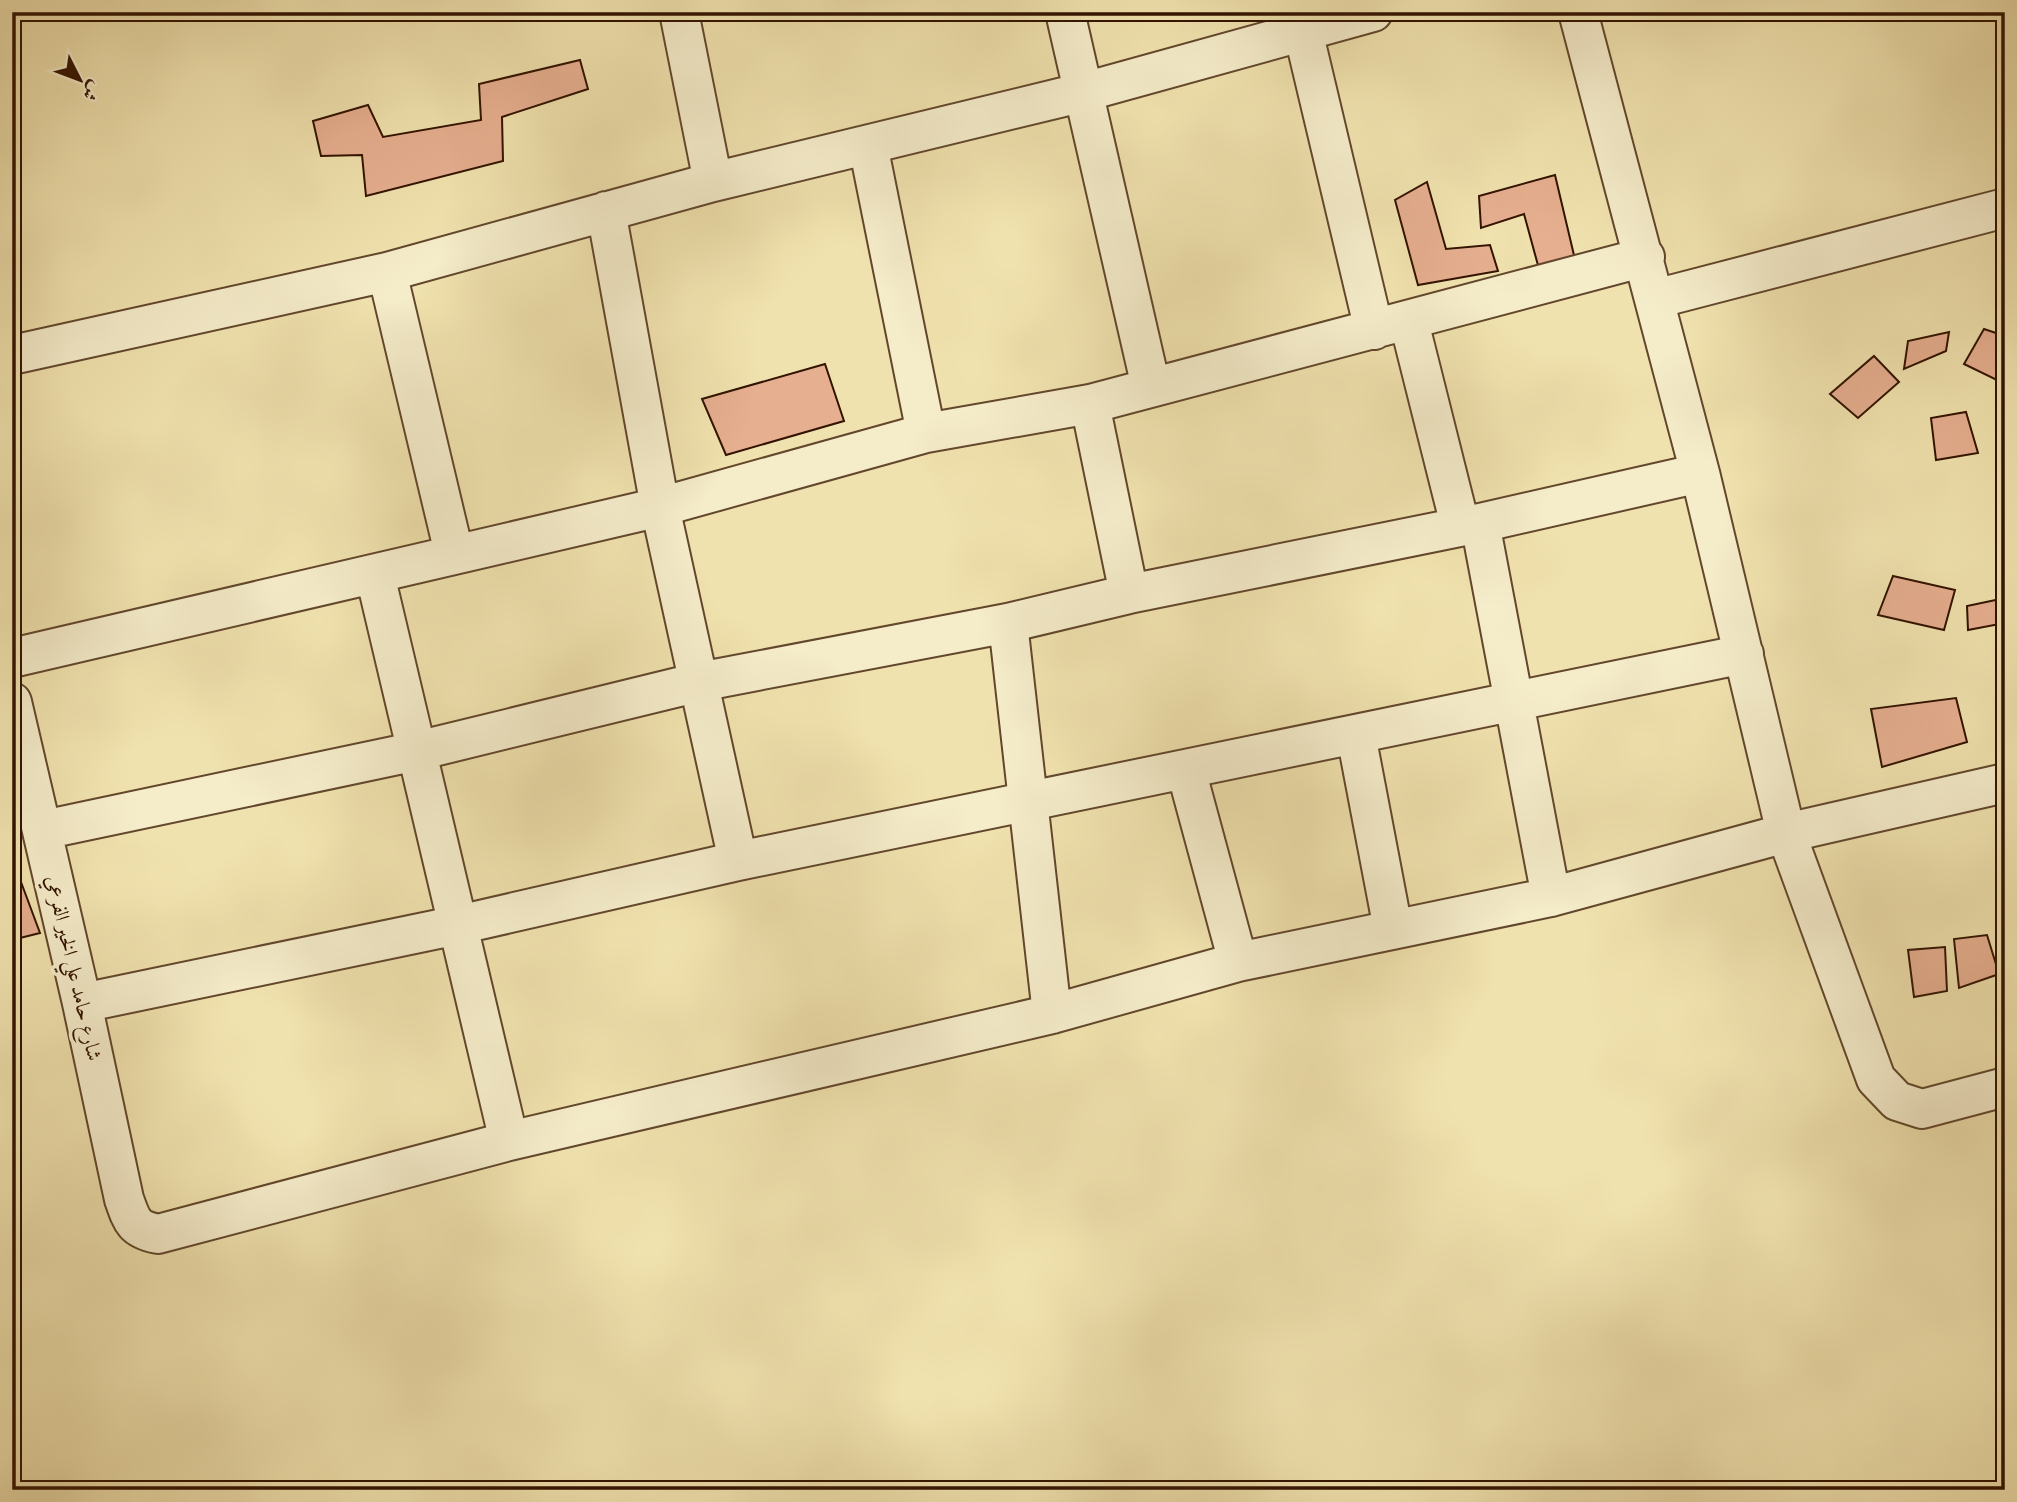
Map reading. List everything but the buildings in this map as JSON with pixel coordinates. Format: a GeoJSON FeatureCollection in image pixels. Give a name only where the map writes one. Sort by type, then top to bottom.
{"type":"FeatureCollection","features":[{"type":"Feature","properties":{"kind":"street"},"geometry":{"type":"LineString","coordinates":[[679,12],[713,181]]}},
{"type":"Feature","properties":{"kind":"street"},"geometry":{"type":"LineString","coordinates":[[1065,12],[1151,387]]}},
{"type":"Feature","properties":{"kind":"street"},"geometry":{"type":"LineString","coordinates":[[12,355],[387,271],[713,181],[1084,92],[1373,12]]}},
{"type":"Feature","properties":{"kind":"street"},"geometry":{"type":"LineString","coordinates":[[1578,12],[1700,473],[1786,833],[1876,1079],[1897,1101],[1922,1109],[2005,1087]]}},
{"type":"Feature","properties":{"kind":"street"},"geometry":{"type":"LineString","coordinates":[[1303,31],[1392,326],[1470,524],[1513,703],[1551,897]]}},
{"type":"Feature","properties":{"kind":"street"},"geometry":{"type":"LineString","coordinates":[[868,145],[926,433]]}},
{"type":"Feature","properties":{"kind":"street"},"geometry":{"type":"LineString","coordinates":[[1654,299],[2005,208]]}},
{"type":"Feature","properties":{"kind":"street"},"geometry":{"type":"LineString","coordinates":[[606,211],[660,507],[738,861]]}},
{"type":"Feature","properties":{"kind":"street"},"geometry":{"type":"LineString","coordinates":[[12,658],[660,507],[926,433],[1090,404],[1645,257]]}},
{"type":"Feature","properties":{"kind":"street"},"geometry":{"type":"LineString","coordinates":[[387,271],[454,553]]}},
{"type":"Feature","properties":{"kind":"street"},"geometry":{"type":"LineString","coordinates":[[1090,404],[1129,594]]}},
{"type":"Feature","properties":{"kind":"street"},"geometry":{"type":"LineString","coordinates":[[43,830],[417,751],[699,682],[1007,623],[1129,594],[1470,524],[1700,473]]}},
{"type":"Feature","properties":{"kind":"street"},"geometry":{"type":"LineString","coordinates":[[375,575],[509,1141],[1052,1014],[1238,962],[1551,897],[1786,833],[2005,783]]}},
{"type":"Feature","properties":{"kind":"street"},"geometry":{"type":"LineString","coordinates":[[1007,623],[1030,802],[1052,1014]]}},
{"type":"Feature","properties":{"kind":"street"},"geometry":{"type":"LineString","coordinates":[[82,1003],[458,926],[738,861],[1744,654]]}},
{"type":"Feature","properties":{"kind":"street","name":"شارع حامد علي الخير الفرعي"},"geometry":{"type":"LineString","coordinates":[[12,702],[21,778],[43,830],[124,1199],[131,1219],[141,1230],[158,1234],[509,1141]]}},
{"type":"Feature","properties":{"kind":"street"},"geometry":{"type":"LineString","coordinates":[[1356,735],[1393,929]]}},
{"type":"Feature","properties":{"kind":"street"},"geometry":{"type":"LineString","coordinates":[[1186,770],[1238,962]]}}]}
